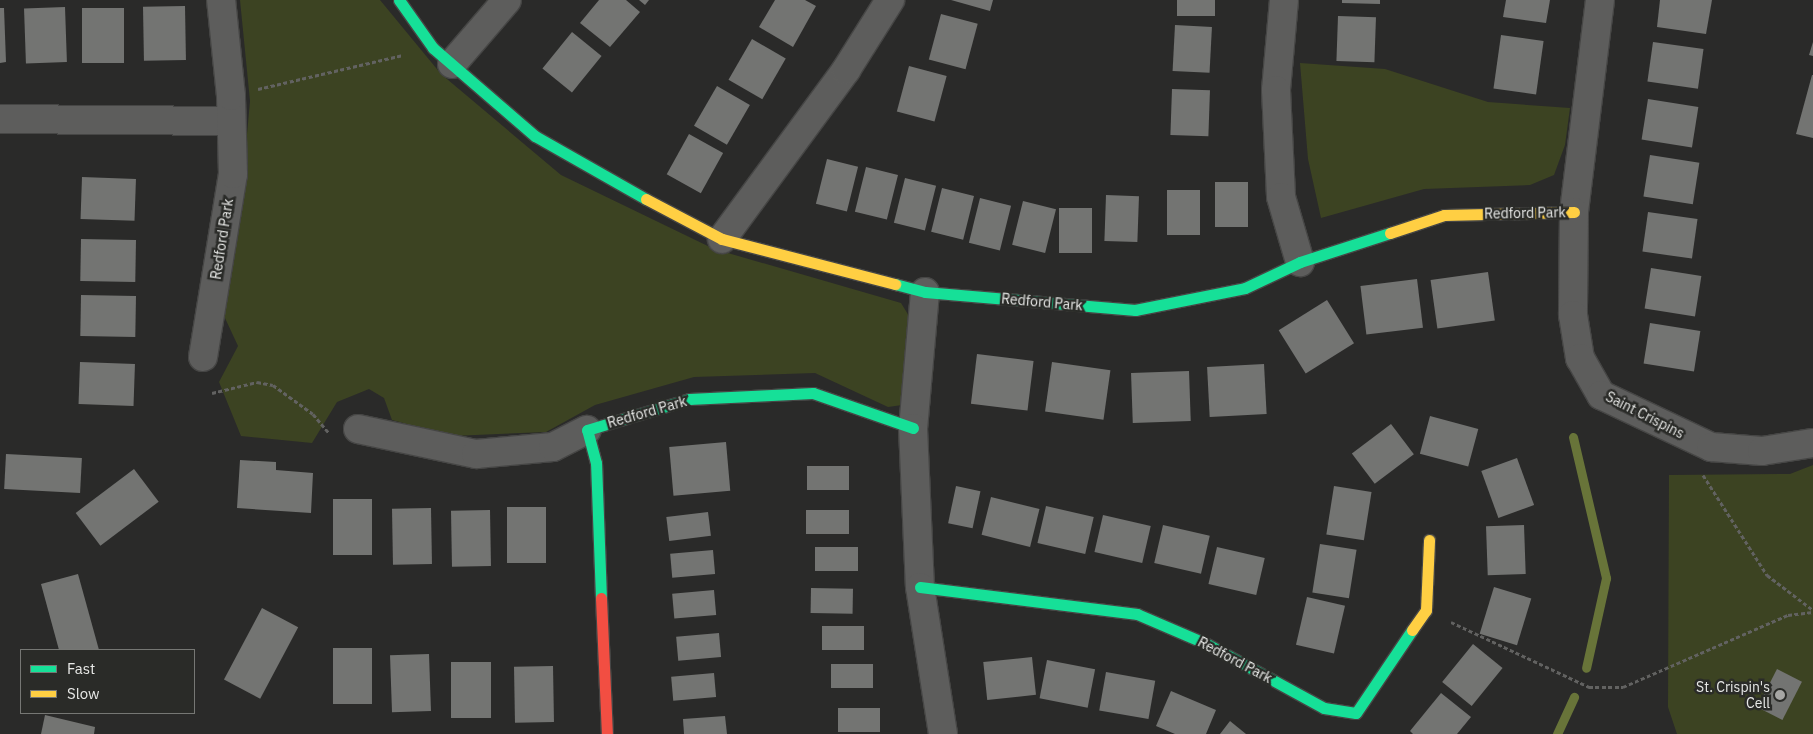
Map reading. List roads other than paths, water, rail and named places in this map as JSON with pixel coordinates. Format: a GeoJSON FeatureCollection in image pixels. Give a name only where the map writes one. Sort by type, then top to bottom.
{"type":"FeatureCollection","features":[{"type":"Feature","properties":{"kind":"street","name":"Redford Park"},"geometry":{"type":"LineString","coordinates":[[203,357],[232,174],[231,108],[221,0]]}},
{"type":"Feature","properties":{"kind":"street","name":"Redford Park"},"geometry":{"type":"LineString","coordinates":[[399,0],[442,56],[535,136],[722,239],[925,292],[1135,310],[1245,288],[1300,262],[1444,215],[1574,212],[1600,0]]}},
{"type":"Feature","properties":{"kind":"street"},"geometry":{"type":"LineString","coordinates":[[442,56],[508,0]]}},
{"type":"Feature","properties":{"kind":"street"},"geometry":{"type":"LineString","coordinates":[[722,239],[846,70],[890,0]]}},
{"type":"Feature","properties":{"kind":"street"},"geometry":{"type":"LineString","coordinates":[[1284,0],[1276,90],[1281,197],[1300,262]]}},
{"type":"Feature","properties":{"kind":"street"},"geometry":{"type":"LineString","coordinates":[[0,119],[231,108]]}},
{"type":"Feature","properties":{"kind":"street","name":"Saint Crispins"},"geometry":{"type":"LineString","coordinates":[[1574,212],[1573,316],[1580,358],[1601,395],[1686,437],[1711,447],[1762,451],[1813,443]]}},
{"type":"Feature","properties":{"kind":"street"},"geometry":{"type":"LineString","coordinates":[[925,292],[913,428],[920,588],[943,734]]}},
{"type":"Feature","properties":{"kind":"street","name":"Redford Park"},"geometry":{"type":"LineString","coordinates":[[358,430],[476,454],[553,447],[587,430],[689,399],[813,393],[913,428]]}},
{"type":"Feature","properties":{"kind":"street"},"geometry":{"type":"LineString","coordinates":[[587,430],[596,463],[608,734]]}},
{"type":"Feature","properties":{"kind":"street","name":"Redford Park"},"geometry":{"type":"LineString","coordinates":[[920,588],[1137,614],[1207,644],[1324,708],[1356,713],[1426,610],[1429,540]]}},
{"type":"Feature","properties":{"kind":"waterway"},"geometry":{"type":"LineString","coordinates":[[1573,437],[1606,578],[1586,668]]}},
{"type":"Feature","properties":{"kind":"waterway"},"geometry":{"type":"LineString","coordinates":[[1557,734],[1574,697]]}},
{"type":"Feature","properties":{"kind":"place","name":"St. Crispin's Cell"},"geometry":{"type":"Point","coordinates":[1780,695]}}]}
